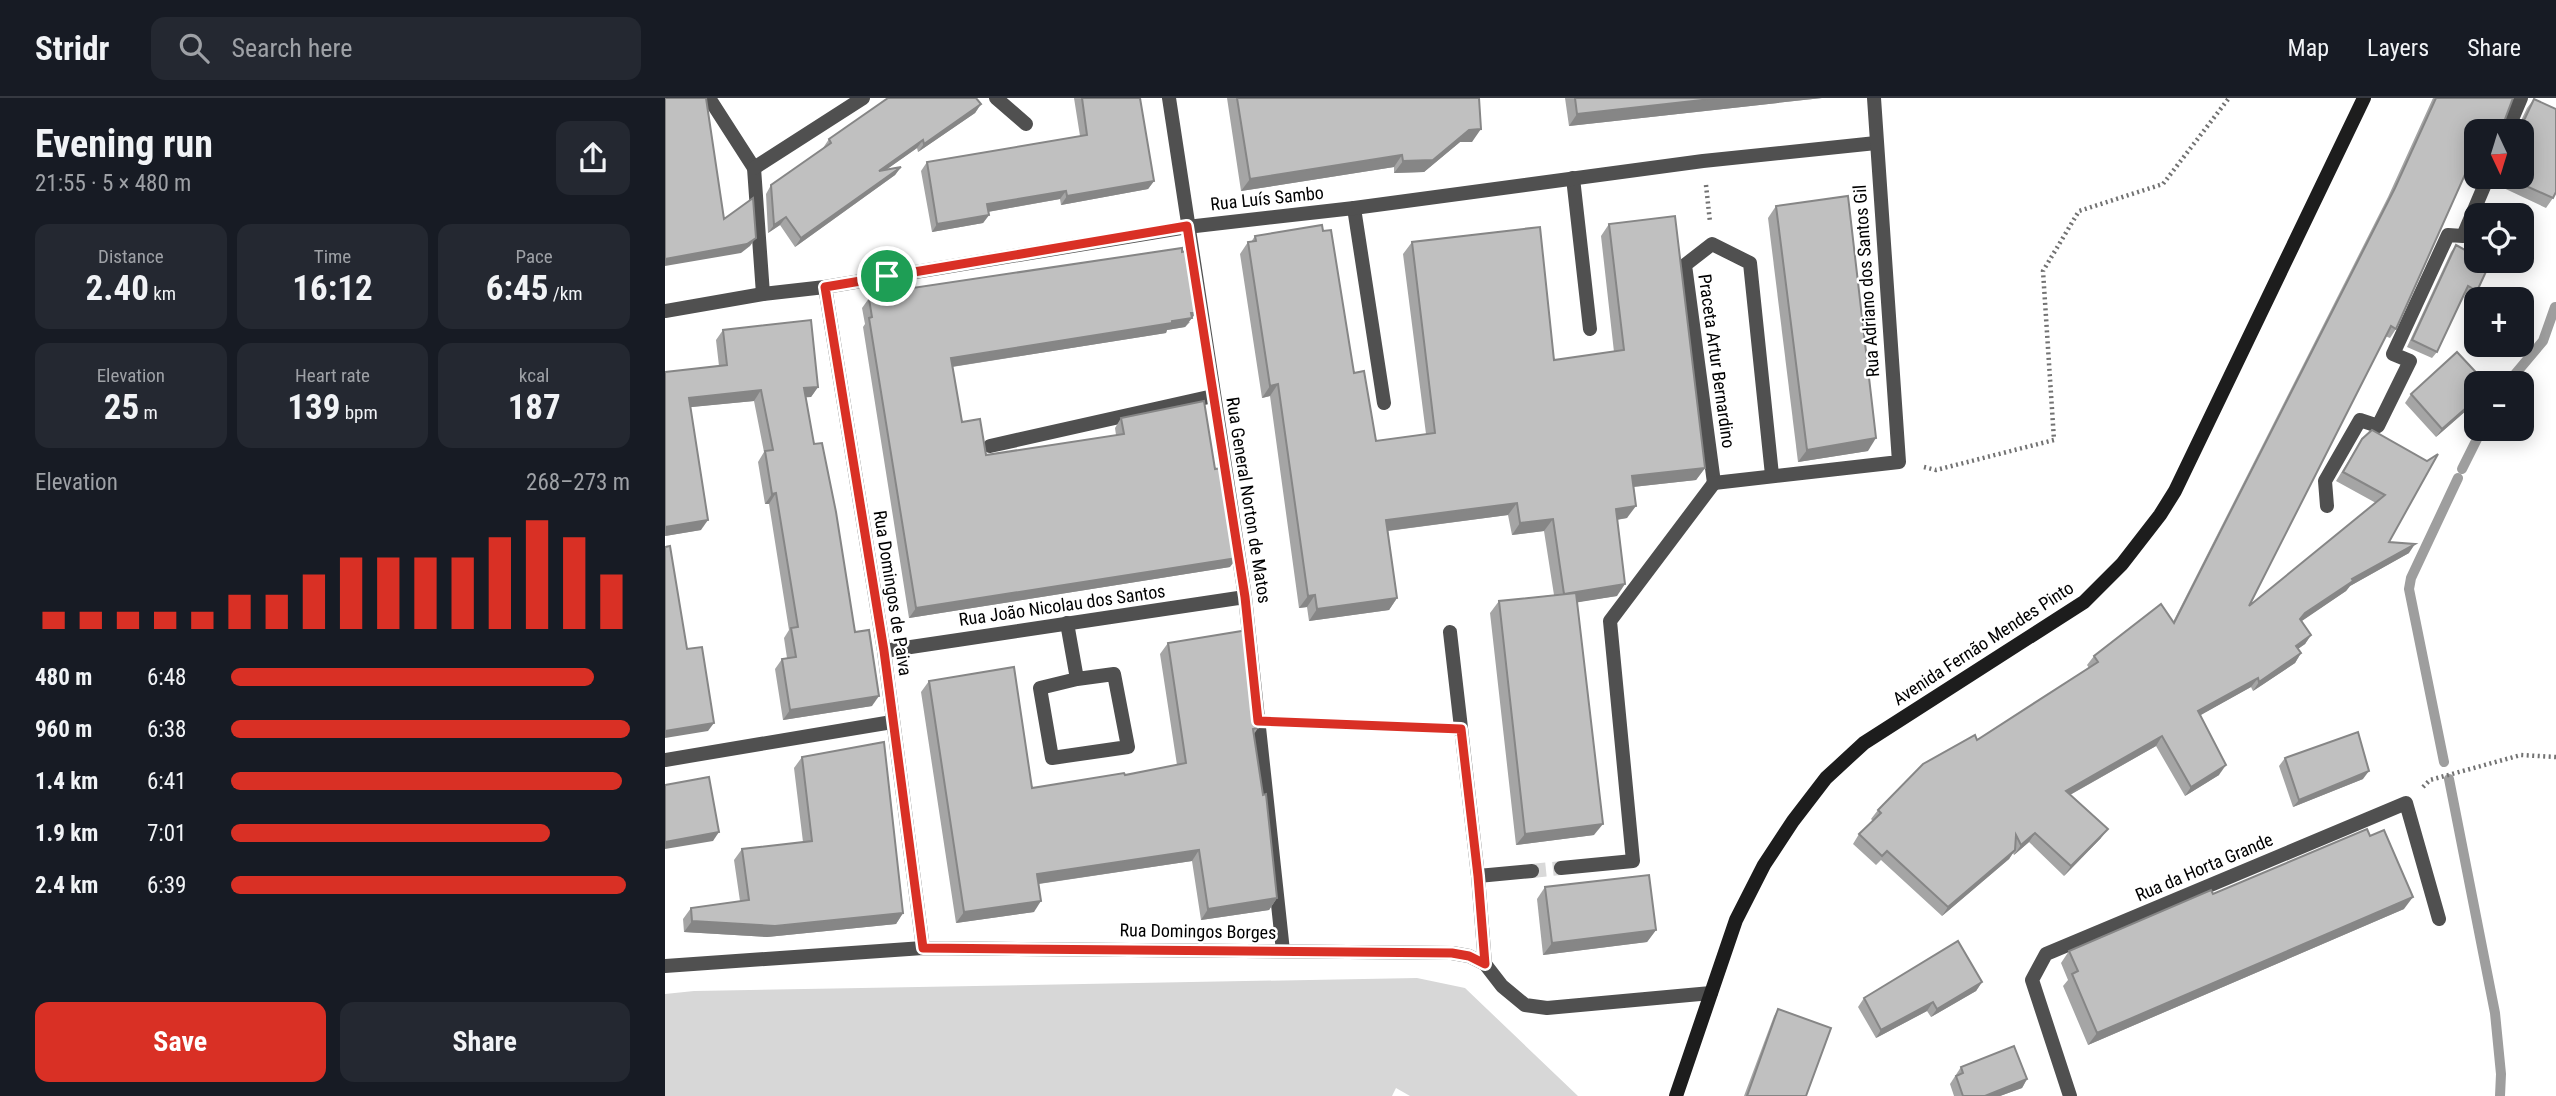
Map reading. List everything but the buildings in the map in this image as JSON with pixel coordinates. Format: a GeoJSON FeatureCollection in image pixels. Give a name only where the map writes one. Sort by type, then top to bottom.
{"type":"FeatureCollection","features":[{"type":"Feature","properties":{"kind":"main road","name":"Avenida Fernão Mendes Pinto"},"geometry":{"type":"LineString","coordinates":[[1675,1096],[1736,920],[1764,865],[1826,778],[1864,743],[2084,602],[2122,564],[2160,514],[2187,466],[2364,98]]}},
{"type":"Feature","properties":{"kind":"street"},"geometry":{"type":"LineString","coordinates":[[709,98],[754,168],[763,294]]}},
{"type":"Feature","properties":{"kind":"street"},"geometry":{"type":"LineString","coordinates":[[754,168],[863,98]]}},
{"type":"Feature","properties":{"kind":"street"},"geometry":{"type":"LineString","coordinates":[[996,98],[1026,124]]}},
{"type":"Feature","properties":{"kind":"street","name":"Rua General Norton de Matos"},"geometry":{"type":"LineString","coordinates":[[1169,98],[1245,597],[1283,951]]}},
{"type":"Feature","properties":{"kind":"street","name":"Rua Adriano dos Santos Gil"},"geometry":{"type":"LineString","coordinates":[[1874,98],[1899,462]]}},
{"type":"Feature","properties":{"kind":"street"},"geometry":{"type":"LineString","coordinates":[[2512,119],[2521,98]]}},
{"type":"Feature","properties":{"kind":"street","name":"Rua Luís Sambo"},"geometry":{"type":"LineString","coordinates":[[665,311],[1187,226],[1354,208],[1703,161],[1876,143]]}},
{"type":"Feature","properties":{"kind":"street"},"geometry":{"type":"LineString","coordinates":[[1573,178],[1590,329]]}},
{"type":"Feature","properties":{"kind":"street"},"geometry":{"type":"LineString","coordinates":[[2327,506],[2325,481],[2360,420],[2378,426],[2410,361],[2393,354],[2448,235],[2463,236],[2483,189]]}},
{"type":"Feature","properties":{"kind":"street"},"geometry":{"type":"LineString","coordinates":[[1354,208],[1384,402]]}},
{"type":"Feature","properties":{"kind":"street","name":"Praceta Artur Bernardino"},"geometry":{"type":"LineString","coordinates":[[1714,483],[1685,265],[1712,244],[1750,263],[1772,475]]}},
{"type":"Feature","properties":{"kind":"street","name":"Rua Domingos de Paiva"},"geometry":{"type":"LineString","coordinates":[[825,287],[884,651],[923,948]]}},
{"type":"Feature","properties":{"kind":"street"},"geometry":{"type":"LineString","coordinates":[[990,446],[1213,396]]}},
{"type":"Feature","properties":{"kind":"street"},"geometry":{"type":"LineString","coordinates":[[1562,868],[1633,861],[1610,621],[1714,483],[1899,462]]}},
{"type":"Feature","properties":{"kind":"street","name":"Rua João Nicolau dos Santos"},"geometry":{"type":"LineString","coordinates":[[884,651],[1245,597]]}},
{"type":"Feature","properties":{"kind":"street"},"geometry":{"type":"LineString","coordinates":[[1067,623],[1076,679]]}},
{"type":"Feature","properties":{"kind":"street"},"geometry":{"type":"LineString","coordinates":[[1450,632],[1478,876],[1485,964],[1502,986],[1525,1005],[1547,1008],[1711,993]]}},
{"type":"Feature","properties":{"kind":"street"},"geometry":{"type":"LineString","coordinates":[[1114,674],[1128,747],[1052,758],[1040,688],[1076,679],[1114,674]]}},
{"type":"Feature","properties":{"kind":"street"},"geometry":{"type":"LineString","coordinates":[[665,760],[892,722]]}},
{"type":"Feature","properties":{"kind":"street","name":"Rua da Horta Grande"},"geometry":{"type":"LineString","coordinates":[[2070,1096],[2032,980],[2046,954],[2406,803],[2439,919]]}},
{"type":"Feature","properties":{"kind":"street"},"geometry":{"type":"LineString","coordinates":[[1478,876],[1532,871]]}},
{"type":"Feature","properties":{"kind":"street","name":"Rua Domingos Borges"},"geometry":{"type":"LineString","coordinates":[[665,966],[923,948],[1452,953],[1469,956],[1485,964]]}},
{"type":"Feature","properties":{"kind":"path"},"geometry":{"type":"LineString","coordinates":[[1899,462],[1936,470],[2054,440],[2043,271],[2080,211],[2163,184],[2229,98]]}},
{"type":"Feature","properties":{"kind":"path"},"geometry":{"type":"LineString","coordinates":[[1703,161],[1712,244]]}},
{"type":"Feature","properties":{"kind":"path"},"geometry":{"type":"LineString","coordinates":[[1258,721],[1461,729]]}},
{"type":"Feature","properties":{"kind":"path"},"geometry":{"type":"LineString","coordinates":[[2430,780],[2521,755],[2556,757]]}},
{"type":"Feature","properties":{"kind":"shaded area"},"geometry":{"type":"Polygon","coordinates":[[[1417,978],[1465,988],[1578,1096],[1410,1096],[1396,1088],[1392,1096],[665,1096],[665,994],[694,991],[1417,978]]]}},
{"type":"Feature","properties":{"kind":"waterway"},"geometry":{"type":"LineString","coordinates":[[2518,371],[2543,341],[2555,307]]}},
{"type":"Feature","properties":{"kind":"waterway"},"geometry":{"type":"LineString","coordinates":[[2462,469],[2476,441]]}},
{"type":"Feature","properties":{"kind":"waterway"},"geometry":{"type":"LineString","coordinates":[[2444,762],[2409,589],[2411,578],[2458,478]]}},
{"type":"Feature","properties":{"kind":"waterway"},"geometry":{"type":"LineString","coordinates":[[2449,779],[2495,1013],[2501,1074],[2500,1096]]}},
{"type":"Feature","properties":{"kind":"tunnel"},"geometry":{"type":"LineString","coordinates":[[1532,871],[1561,868]]}},
{"type":"Feature","properties":{"kind":"route"},"geometry":{"type":"LineString","coordinates":[[1187,226],[1245,597],[1258,721],[1461,729],[1485,964],[1469,956],[1452,953],[923,948],[884,651],[825,287],[887,276],[1187,226]]}}]}
